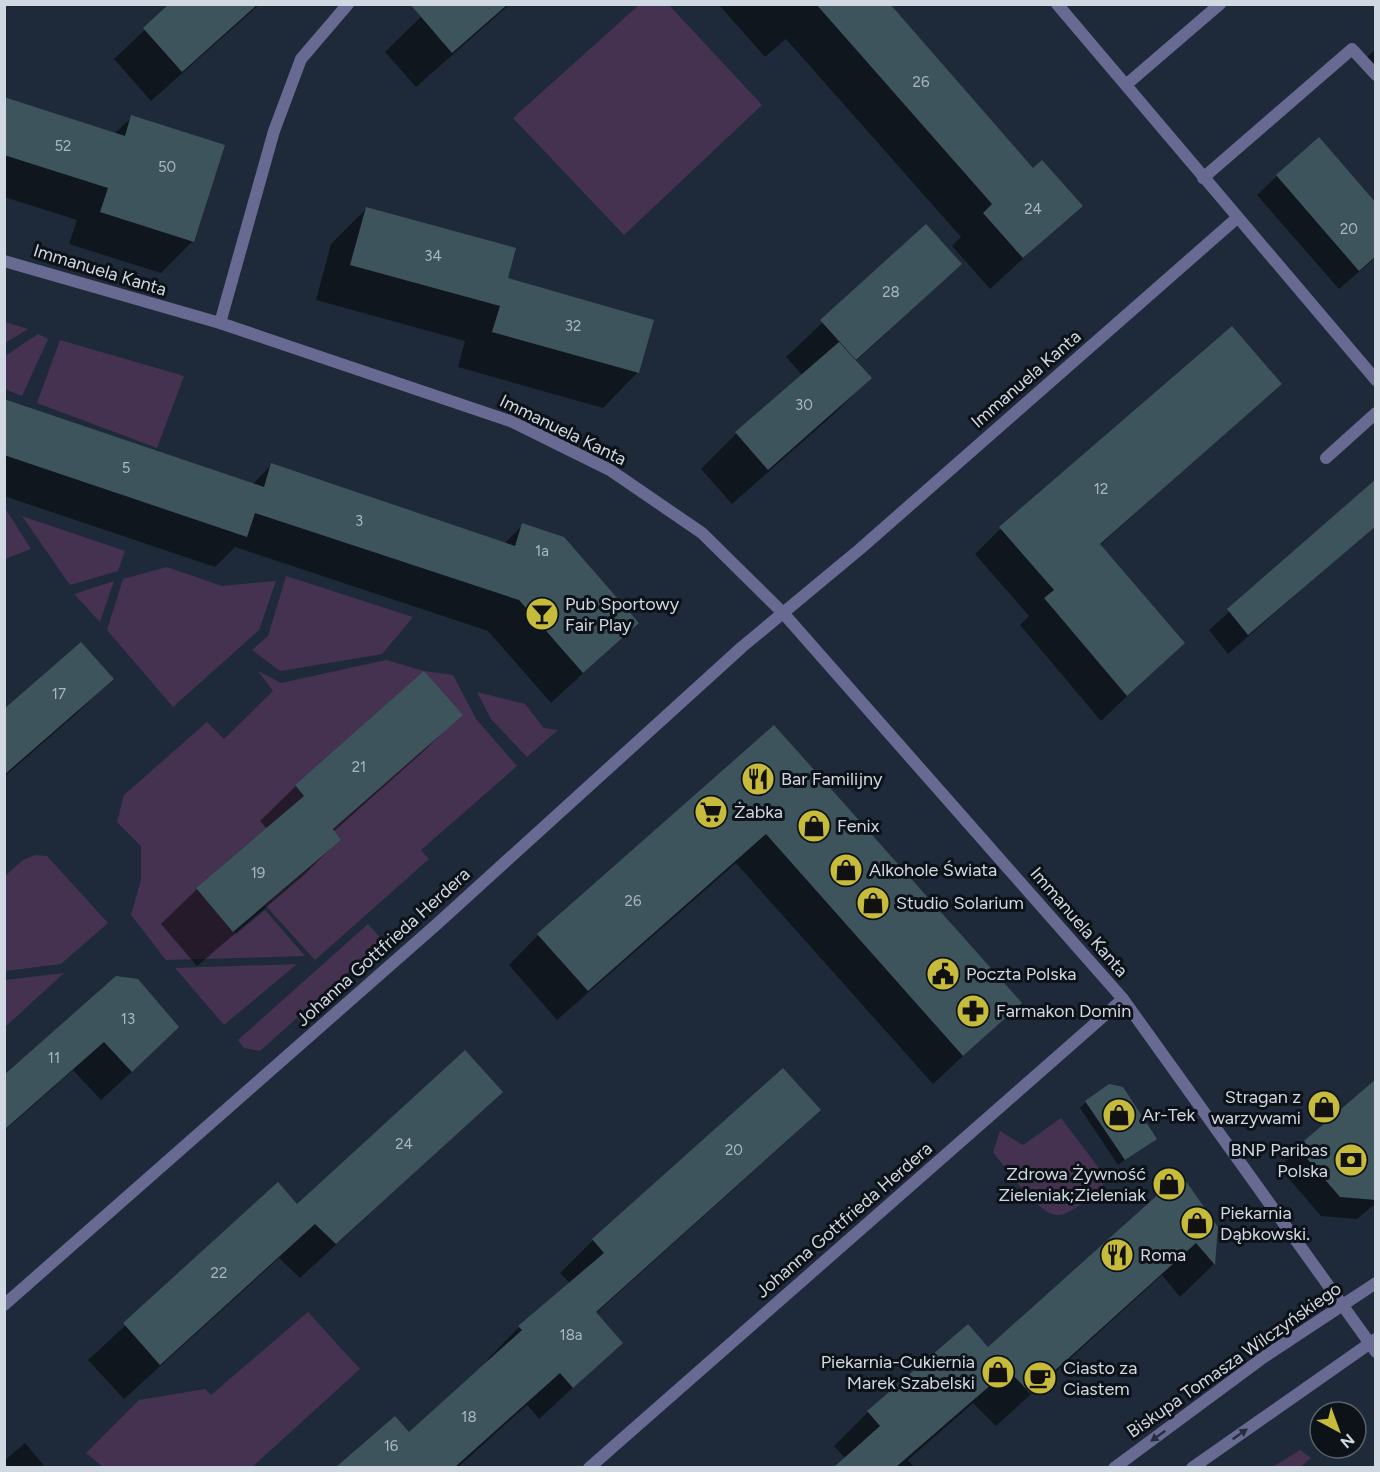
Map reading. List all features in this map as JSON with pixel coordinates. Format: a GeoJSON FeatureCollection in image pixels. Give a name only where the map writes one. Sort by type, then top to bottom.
{"type":"FeatureCollection","features":[{"type":"Feature","properties":{"kind":"street"},"geometry":{"type":"LineString","coordinates":[[220,323],[274,131],[301,59],[348,4]]}},
{"type":"Feature","properties":{"kind":"street"},"geometry":{"type":"LineString","coordinates":[[1057,4],[1376,380]]}},
{"type":"Feature","properties":{"kind":"street"},"geometry":{"type":"LineString","coordinates":[[1127,84],[1221,4]]}},
{"type":"Feature","properties":{"kind":"street"},"geometry":{"type":"LineString","coordinates":[[1203,178],[1352,49],[1376,75]]}},
{"type":"Feature","properties":{"kind":"street","name":"Immanuela Kanta"},"geometry":{"type":"LineString","coordinates":[[784,614],[1237,218]]}},
{"type":"Feature","properties":{"kind":"street","name":"Immanuela Kanta"},"geometry":{"type":"LineString","coordinates":[[4,261],[220,323],[513,422],[610,470],[702,532],[784,614],[1123,999],[1342,1305],[1374,1345]]}},
{"type":"Feature","properties":{"kind":"street"},"geometry":{"type":"LineString","coordinates":[[1326,458],[1376,413]]}},
{"type":"Feature","properties":{"kind":"street","name":"Johanna Gottfrieda Herdera"},"geometry":{"type":"LineString","coordinates":[[4,1305],[429,932],[734,655],[784,614]]}},
{"type":"Feature","properties":{"kind":"street","name":"Johanna Gottfrieda Herdera"},"geometry":{"type":"LineString","coordinates":[[589,1467],[1123,999]]}},
{"type":"Feature","properties":{"kind":"street","name":"Biskupa Tomasza Wilczyńskiego"},"geometry":{"type":"LineString","coordinates":[[1114,1467],[1264,1358],[1376,1282]]}},
{"type":"Feature","properties":{"kind":"street"},"geometry":{"type":"LineString","coordinates":[[1192,1467],[1374,1345]]}},
{"type":"Feature","properties":{"kind":"shaded area"},"geometry":{"type":"Polygon","coordinates":[[[639,5],[669,5],[762,105],[624,235],[513,118],[639,5]]]}},
{"type":"Feature","properties":{"kind":"shaded area"},"geometry":{"type":"Polygon","coordinates":[[[5,322],[28,329],[5,343],[5,322]]]}},
{"type":"Feature","properties":{"kind":"shaded area"},"geometry":{"type":"Polygon","coordinates":[[[38,334],[48,339],[22,396],[5,389],[5,356],[38,334]]]}},
{"type":"Feature","properties":{"kind":"shaded area"},"geometry":{"type":"Polygon","coordinates":[[[60,340],[184,376],[157,448],[37,403],[60,340]]]}},
{"type":"Feature","properties":{"kind":"shaded area"},"geometry":{"type":"Polygon","coordinates":[[[5,508],[31,549],[5,559],[5,508]]]}},
{"type":"Feature","properties":{"kind":"shaded area"},"geometry":{"type":"Polygon","coordinates":[[[22,516],[125,551],[118,571],[70,585],[22,516]]]}},
{"type":"Feature","properties":{"kind":"shaded area"},"geometry":{"type":"Polygon","coordinates":[[[167,567],[222,586],[276,581],[259,630],[173,707],[107,630],[123,579],[167,567]]]}},
{"type":"Feature","properties":{"kind":"shaded area"},"geometry":{"type":"Polygon","coordinates":[[[286,576],[413,617],[382,654],[280,671],[252,650],[268,636],[286,576]]]}},
{"type":"Feature","properties":{"kind":"shaded area"},"geometry":{"type":"Polygon","coordinates":[[[114,581],[100,622],[74,594],[114,581]]]}},
{"type":"Feature","properties":{"kind":"shaded area"},"geometry":{"type":"Polygon","coordinates":[[[386,660],[424,671],[453,675],[476,719],[517,766],[421,850],[429,859],[315,960],[265,905],[341,840],[333,829],[462,715],[424,672],[295,785],[304,796],[196,888],[236,934],[265,910],[305,956],[166,960],[131,915],[141,880],[141,846],[117,822],[124,795],[207,722],[224,739],[273,691],[258,671],[281,683],[386,660]]]}},
{"type":"Feature","properties":{"kind":"shaded area"},"geometry":{"type":"Polygon","coordinates":[[[477,692],[525,704],[544,728],[558,730],[527,757],[491,719],[477,692]]]}},
{"type":"Feature","properties":{"kind":"shaded area"},"geometry":{"type":"Polygon","coordinates":[[[35,855],[47,856],[108,923],[61,964],[5,971],[5,876],[23,860],[35,855]]]}},
{"type":"Feature","properties":{"kind":"shaded area"},"geometry":{"type":"Polygon","coordinates":[[[368,924],[383,941],[260,1051],[244,1048],[238,1040],[368,924]]]}},
{"type":"Feature","properties":{"kind":"shaded area"},"geometry":{"type":"Polygon","coordinates":[[[297,964],[224,1025],[175,968],[297,964]]]}},
{"type":"Feature","properties":{"kind":"shaded area"},"geometry":{"type":"Polygon","coordinates":[[[64,973],[5,1027],[5,980],[64,973]]]}},
{"type":"Feature","properties":{"kind":"shaded area"},"geometry":{"type":"Polygon","coordinates":[[[1061,1118],[1108,1180],[1079,1206],[1059,1215],[1042,1209],[993,1152],[1000,1131],[1023,1145],[1061,1118]]]}},
{"type":"Feature","properties":{"kind":"shaded area"},"geometry":{"type":"Polygon","coordinates":[[[308,1312],[360,1369],[252,1467],[103,1467],[86,1453],[139,1400],[205,1389],[211,1395],[308,1312]]]}},
{"type":"Feature","properties":{"kind":"shaded area"},"geometry":{"type":"Polygon","coordinates":[[[1300,1450],[1308,1456],[1309,1460],[1300,1467],[1273,1467],[1300,1450]]]}},
{"type":"Feature","properties":{"kind":"building"},"geometry":{"type":"Polygon","coordinates":[[[169,4],[258,4],[182,72],[143,28],[169,4]]]}},
{"type":"Feature","properties":{"kind":"building"},"geometry":{"type":"Polygon","coordinates":[[[410,4],[508,4],[452,53],[410,4]]]}},
{"type":"Feature","properties":{"kind":"building"},"geometry":{"type":"Polygon","coordinates":[[[816,4],[890,4],[1033,168],[1042,160],[1083,206],[1023,258],[983,213],[992,204],[816,4]]]}},
{"type":"Feature","properties":{"kind":"building"},"geometry":{"type":"Polygon","coordinates":[[[4,97],[125,136],[131,115],[225,145],[194,242],[100,212],[108,188],[4,155],[4,97]]]}},
{"type":"Feature","properties":{"kind":"building"},"geometry":{"type":"Polygon","coordinates":[[[1319,137],[1376,203],[1376,256],[1359,271],[1276,175],[1319,137]]]}},
{"type":"Feature","properties":{"kind":"building"},"geometry":{"type":"Polygon","coordinates":[[[366,207],[516,248],[508,278],[654,320],[639,373],[492,332],[500,306],[350,265],[366,207]]]}},
{"type":"Feature","properties":{"kind":"building"},"geometry":{"type":"Polygon","coordinates":[[[926,224],[962,264],[856,360],[820,320],[926,224]]]}},
{"type":"Feature","properties":{"kind":"building"},"geometry":{"type":"Polygon","coordinates":[[[1232,326],[1282,384],[1100,544],[1185,643],[1127,696],[1044,598],[1054,590],[999,527],[1232,326]]]}},
{"type":"Feature","properties":{"kind":"building"},"geometry":{"type":"Polygon","coordinates":[[[839,342],[872,378],[768,470],[735,432],[839,342]]]}},
{"type":"Feature","properties":{"kind":"building"},"geometry":{"type":"Polygon","coordinates":[[[4,399],[264,487],[271,463],[515,546],[522,523],[564,537],[639,623],[583,673],[519,600],[255,513],[247,537],[4,455],[4,399]]]}},
{"type":"Feature","properties":{"kind":"building"},"geometry":{"type":"Polygon","coordinates":[[[1376,479],[1376,526],[1248,635],[1227,609],[1376,479]]]}},
{"type":"Feature","properties":{"kind":"building"},"geometry":{"type":"Polygon","coordinates":[[[81,642],[114,679],[4,775],[4,709],[81,642]]]}},
{"type":"Feature","properties":{"kind":"building"},"geometry":{"type":"Polygon","coordinates":[[[424,671],[463,715],[333,829],[341,840],[233,932],[196,888],[304,796],[295,785],[424,671]]]}},
{"type":"Feature","properties":{"kind":"building"},"geometry":{"type":"Polygon","coordinates":[[[774,725],[1022,1003],[963,1056],[766,834],[588,991],[537,934],[774,725]]]}},
{"type":"Feature","properties":{"kind":"building"},"geometry":{"type":"Polygon","coordinates":[[[116,976],[138,979],[179,1027],[132,1072],[104,1042],[4,1130],[4,1075],[116,976]]]}},
{"type":"Feature","properties":{"kind":"building"},"geometry":{"type":"Polygon","coordinates":[[[465,1050],[503,1092],[336,1244],[315,1224],[160,1365],[123,1323],[278,1182],[297,1204],[465,1050]]]}},
{"type":"Feature","properties":{"kind":"building"},"geometry":{"type":"Polygon","coordinates":[[[783,1068],[821,1110],[596,1312],[623,1343],[573,1388],[560,1373],[455,1467],[336,1467],[395,1416],[409,1432],[522,1330],[518,1326],[604,1253],[592,1239],[783,1068]]]}},
{"type":"Feature","properties":{"kind":"building"},"geometry":{"type":"Polygon","coordinates":[[[1376,1079],[1376,1200],[1340,1197],[1297,1147],[1376,1079]]]}},
{"type":"Feature","properties":{"kind":"building","name":"Ar-Tek"},"geometry":{"type":"Polygon","coordinates":[[[1109,1084],[1123,1087],[1157,1139],[1125,1160],[1085,1101],[1109,1084]]]}},
{"type":"Feature","properties":{"kind":"building"},"geometry":{"type":"Polygon","coordinates":[[[1181,1174],[1218,1227],[1215,1265],[1196,1243],[1030,1393],[1008,1370],[896,1467],[834,1467],[880,1426],[867,1411],[968,1324],[988,1347],[1181,1174]]]}},
{"type":"Feature","properties":{"kind":"place","name":"Pub Sportowy Fair Play"},"geometry":{"type":"Point","coordinates":[542,614]}},
{"type":"Feature","properties":{"kind":"place","name":"Bar Familijny"},"geometry":{"type":"Point","coordinates":[758,779]}},
{"type":"Feature","properties":{"kind":"place","name":"Żabka"},"geometry":{"type":"Point","coordinates":[711,812]}},
{"type":"Feature","properties":{"kind":"place","name":"Fenix"},"geometry":{"type":"Point","coordinates":[814,826]}},
{"type":"Feature","properties":{"kind":"place","name":"Alkohole Świata"},"geometry":{"type":"Point","coordinates":[846,870]}},
{"type":"Feature","properties":{"kind":"place","name":"Studio Solarium"},"geometry":{"type":"Point","coordinates":[873,903]}},
{"type":"Feature","properties":{"kind":"place","name":"Poczta Polska"},"geometry":{"type":"Point","coordinates":[943,974]}},
{"type":"Feature","properties":{"kind":"place","name":"Farmakon Domin"},"geometry":{"type":"Point","coordinates":[973,1011]}},
{"type":"Feature","properties":{"kind":"place","name":"Stragan z warzywami"},"geometry":{"type":"Point","coordinates":[1324,1107]}},
{"type":"Feature","properties":{"kind":"place","name":"Ar-Tek"},"geometry":{"type":"Point","coordinates":[1119,1115]}},
{"type":"Feature","properties":{"kind":"place","name":"BNP Paribas Polska"},"geometry":{"type":"Point","coordinates":[1351,1160]}},
{"type":"Feature","properties":{"kind":"place","name":"Zdrowa Żywność Zieleniak;Zieleniak"},"geometry":{"type":"Point","coordinates":[1169,1184]}},
{"type":"Feature","properties":{"kind":"place","name":"Piekarnia Dąbkowski."},"geometry":{"type":"Point","coordinates":[1197,1223]}},
{"type":"Feature","properties":{"kind":"place","name":"Roma"},"geometry":{"type":"Point","coordinates":[1117,1255]}},
{"type":"Feature","properties":{"kind":"place","name":"Piekarnia-Cukiernia Marek Szabelski"},"geometry":{"type":"Point","coordinates":[998,1372]}},
{"type":"Feature","properties":{"kind":"place","name":"Ciasto za Ciastem"},"geometry":{"type":"Point","coordinates":[1040,1378]}}]}
